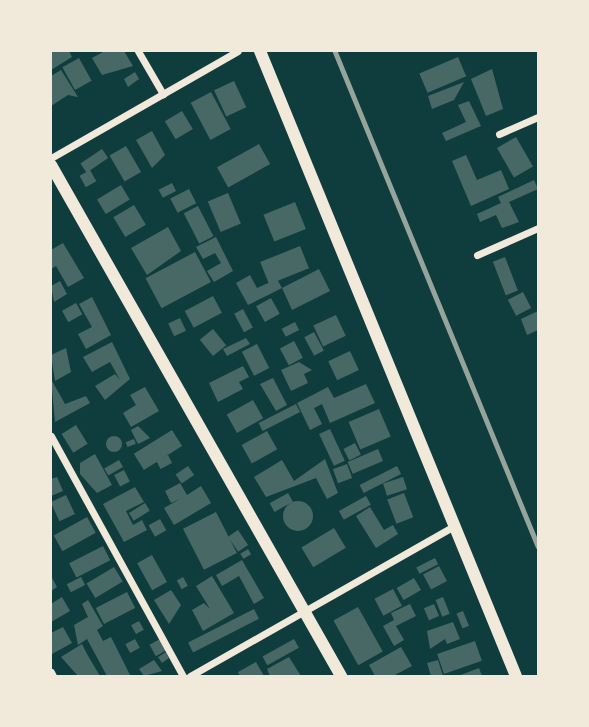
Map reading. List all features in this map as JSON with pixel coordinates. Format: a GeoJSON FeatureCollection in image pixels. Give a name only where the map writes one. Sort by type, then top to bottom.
{"type":"FeatureCollection","features":[{"type":"Feature","properties":{"kind":"street"},"geometry":{"type":"LineString","coordinates":[[138,51],[163,94]]}},
{"type":"Feature","properties":{"kind":"street"},"geometry":{"type":"LineString","coordinates":[[51,158],[238,51]]}},
{"type":"Feature","properties":{"kind":"street"},"geometry":{"type":"LineString","coordinates":[[260,51],[457,525],[516,676]]}},
{"type":"Feature","properties":{"kind":"street"},"geometry":{"type":"LineString","coordinates":[[499,134],[538,117]]}},
{"type":"Feature","properties":{"kind":"street"},"geometry":{"type":"LineString","coordinates":[[51,165],[341,676]]}},
{"type":"Feature","properties":{"kind":"street"},"geometry":{"type":"LineString","coordinates":[[477,255],[538,228]]}},
{"type":"Feature","properties":{"kind":"street"},"geometry":{"type":"LineString","coordinates":[[51,436],[184,676]]}},
{"type":"Feature","properties":{"kind":"street"},"geometry":{"type":"LineString","coordinates":[[190,676],[457,525]]}},
{"type":"Feature","properties":{"kind":"building"},"geometry":{"type":"Polygon","coordinates":[[[51,51],[69,51],[72,57],[51,70],[51,51]]]}},
{"type":"Feature","properties":{"kind":"building"},"geometry":{"type":"Polygon","coordinates":[[[105,51],[124,51],[133,66],[102,75],[92,58],[105,51]]]}},
{"type":"Feature","properties":{"kind":"building"},"geometry":{"type":"Polygon","coordinates":[[[458,57],[466,76],[428,93],[419,73],[458,57]]]}},
{"type":"Feature","properties":{"kind":"building"},"geometry":{"type":"Polygon","coordinates":[[[79,58],[92,81],[75,90],[62,67],[79,58]]]}},
{"type":"Feature","properties":{"kind":"building"},"geometry":{"type":"Polygon","coordinates":[[[492,69],[503,109],[486,116],[471,79],[492,69]]]}},
{"type":"Feature","properties":{"kind":"building"},"geometry":{"type":"Polygon","coordinates":[[[61,70],[78,97],[68,95],[51,106],[51,76],[61,70]]]}},
{"type":"Feature","properties":{"kind":"building"},"geometry":{"type":"Polygon","coordinates":[[[135,72],[139,79],[128,87],[124,79],[135,72]]]}},
{"type":"Feature","properties":{"kind":"building"},"geometry":{"type":"Polygon","coordinates":[[[234,81],[246,107],[226,117],[214,90],[234,81]]]}},
{"type":"Feature","properties":{"kind":"building"},"geometry":{"type":"Polygon","coordinates":[[[464,82],[454,100],[432,109],[428,96],[464,82]]]}},
{"type":"Feature","properties":{"kind":"building"},"geometry":{"type":"Polygon","coordinates":[[[211,92],[231,129],[210,140],[191,103],[211,92]]]}},
{"type":"Feature","properties":{"kind":"building"},"geometry":{"type":"Polygon","coordinates":[[[469,101],[481,126],[446,141],[442,133],[466,122],[458,105],[469,101]]]}},
{"type":"Feature","properties":{"kind":"building"},"geometry":{"type":"Polygon","coordinates":[[[182,111],[193,129],[176,139],[165,121],[182,111]]]}},
{"type":"Feature","properties":{"kind":"building"},"geometry":{"type":"Polygon","coordinates":[[[152,131],[165,155],[152,168],[136,140],[152,131]]]}},
{"type":"Feature","properties":{"kind":"building"},"geometry":{"type":"Polygon","coordinates":[[[516,137],[533,166],[514,177],[497,148],[516,137]]]}},
{"type":"Feature","properties":{"kind":"building"},"geometry":{"type":"Polygon","coordinates":[[[259,144],[270,164],[228,187],[217,167],[259,144]]]}},
{"type":"Feature","properties":{"kind":"building"},"geometry":{"type":"Polygon","coordinates":[[[126,146],[141,172],[125,181],[110,156],[126,146]]]}},
{"type":"Feature","properties":{"kind":"building"},"geometry":{"type":"Polygon","coordinates":[[[102,149],[108,158],[87,173],[80,164],[102,149]]]}},
{"type":"Feature","properties":{"kind":"building"},"geometry":{"type":"Polygon","coordinates":[[[466,155],[477,180],[501,170],[509,189],[471,206],[452,161],[466,155]]]}},
{"type":"Feature","properties":{"kind":"building"},"geometry":{"type":"Polygon","coordinates":[[[90,170],[96,181],[86,187],[80,176],[90,170]]]}},
{"type":"Feature","properties":{"kind":"building"},"geometry":{"type":"Polygon","coordinates":[[[534,180],[538,189],[509,202],[519,222],[502,228],[496,215],[480,222],[477,214],[501,203],[498,197],[534,180]]]}},
{"type":"Feature","properties":{"kind":"building"},"geometry":{"type":"Polygon","coordinates":[[[172,183],[176,191],[163,198],[159,190],[172,183]]]}},
{"type":"Feature","properties":{"kind":"building"},"geometry":{"type":"Polygon","coordinates":[[[121,185],[130,200],[106,214],[97,199],[121,185]]]}},
{"type":"Feature","properties":{"kind":"building"},"geometry":{"type":"Polygon","coordinates":[[[189,189],[196,203],[178,213],[170,199],[189,189]]]}},
{"type":"Feature","properties":{"kind":"building"},"geometry":{"type":"Polygon","coordinates":[[[228,193],[241,223],[221,232],[208,202],[228,193]]]}},
{"type":"Feature","properties":{"kind":"building"},"geometry":{"type":"Polygon","coordinates":[[[295,202],[306,229],[274,242],[263,215],[295,202]]]}},
{"type":"Feature","properties":{"kind":"building"},"geometry":{"type":"Polygon","coordinates":[[[134,205],[146,225],[125,237],[113,217],[134,205]]]}},
{"type":"Feature","properties":{"kind":"building"},"geometry":{"type":"Polygon","coordinates":[[[198,206],[213,236],[199,244],[184,213],[198,206]]]}},
{"type":"Feature","properties":{"kind":"building"},"geometry":{"type":"Polygon","coordinates":[[[168,227],[181,251],[147,275],[131,248],[168,227]]]}},
{"type":"Feature","properties":{"kind":"building"},"geometry":{"type":"Polygon","coordinates":[[[216,237],[233,271],[214,282],[207,271],[221,263],[215,253],[203,259],[196,247],[216,237]]]}},
{"type":"Feature","properties":{"kind":"building"},"geometry":{"type":"Polygon","coordinates":[[[63,243],[84,278],[68,287],[56,266],[51,269],[51,250],[63,243]]]}},
{"type":"Feature","properties":{"kind":"building"},"geometry":{"type":"Polygon","coordinates":[[[300,246],[309,268],[269,284],[260,262],[300,246]]]}},
{"type":"Feature","properties":{"kind":"building"},"geometry":{"type":"Polygon","coordinates":[[[195,252],[211,282],[162,308],[146,278],[195,252]]]}},
{"type":"Feature","properties":{"kind":"building"},"geometry":{"type":"Polygon","coordinates":[[[505,257],[518,291],[506,295],[493,262],[505,257]]]}},
{"type":"Feature","properties":{"kind":"building"},"geometry":{"type":"Polygon","coordinates":[[[319,269],[330,291],[292,310],[282,288],[319,269]]]}},
{"type":"Feature","properties":{"kind":"building"},"geometry":{"type":"Polygon","coordinates":[[[250,275],[257,288],[277,279],[282,288],[248,305],[236,283],[250,275]]]}},
{"type":"Feature","properties":{"kind":"building"},"geometry":{"type":"Polygon","coordinates":[[[60,281],[67,294],[54,302],[51,286],[60,281]]]}},
{"type":"Feature","properties":{"kind":"building"},"geometry":{"type":"Polygon","coordinates":[[[523,292],[531,308],[516,316],[508,300],[523,292]]]}},
{"type":"Feature","properties":{"kind":"building"},"geometry":{"type":"Polygon","coordinates":[[[213,296],[222,313],[194,328],[185,311],[213,296]]]}},
{"type":"Feature","properties":{"kind":"building"},"geometry":{"type":"Polygon","coordinates":[[[92,297],[111,335],[86,349],[78,334],[92,327],[79,304],[92,297]]]}},
{"type":"Feature","properties":{"kind":"building"},"geometry":{"type":"Polygon","coordinates":[[[271,298],[280,314],[265,322],[256,306],[271,298]]]}},
{"type":"Feature","properties":{"kind":"building"},"geometry":{"type":"Polygon","coordinates":[[[76,303],[82,314],[68,322],[62,311],[76,303]]]}},
{"type":"Feature","properties":{"kind":"building"},"geometry":{"type":"Polygon","coordinates":[[[243,309],[253,328],[244,332],[234,314],[243,309]]]}},
{"type":"Feature","properties":{"kind":"building"},"geometry":{"type":"Polygon","coordinates":[[[538,311],[538,330],[527,335],[521,319],[538,311]]]}},
{"type":"Feature","properties":{"kind":"building"},"geometry":{"type":"Polygon","coordinates":[[[336,315],[346,336],[323,346],[313,326],[336,315]]]}},
{"type":"Feature","properties":{"kind":"building"},"geometry":{"type":"Polygon","coordinates":[[[180,318],[186,331],[174,336],[168,323],[180,318]]]}},
{"type":"Feature","properties":{"kind":"building"},"geometry":{"type":"Polygon","coordinates":[[[295,322],[299,330],[286,337],[282,329],[295,322]]]}},
{"type":"Feature","properties":{"kind":"building"},"geometry":{"type":"Polygon","coordinates":[[[213,329],[226,345],[213,356],[200,340],[213,329]]]}},
{"type":"Feature","properties":{"kind":"building"},"geometry":{"type":"Polygon","coordinates":[[[314,332],[324,351],[314,356],[304,337],[314,332]]]}},
{"type":"Feature","properties":{"kind":"building"},"geometry":{"type":"Polygon","coordinates":[[[246,338],[250,344],[227,356],[223,349],[246,338]]]}},
{"type":"Feature","properties":{"kind":"building"},"geometry":{"type":"Polygon","coordinates":[[[294,341],[303,358],[289,365],[280,349],[294,341]]]}},
{"type":"Feature","properties":{"kind":"building"},"geometry":{"type":"Polygon","coordinates":[[[112,342],[130,379],[105,400],[95,386],[115,374],[120,380],[110,362],[92,372],[83,357],[112,342]]]}},
{"type":"Feature","properties":{"kind":"building"},"geometry":{"type":"Polygon","coordinates":[[[257,344],[269,368],[254,376],[242,352],[257,344]]]}},
{"type":"Feature","properties":{"kind":"building"},"geometry":{"type":"Polygon","coordinates":[[[66,348],[71,372],[55,381],[51,355],[66,348]]]}},
{"type":"Feature","properties":{"kind":"building"},"geometry":{"type":"Polygon","coordinates":[[[350,351],[359,370],[337,380],[328,361],[350,351]]]}},
{"type":"Feature","properties":{"kind":"building"},"geometry":{"type":"Polygon","coordinates":[[[299,362],[312,370],[304,374],[308,383],[291,391],[281,370],[299,362]]]}},
{"type":"Feature","properties":{"kind":"building"},"geometry":{"type":"Polygon","coordinates":[[[243,366],[249,377],[239,382],[243,389],[218,402],[209,383],[243,366]]]}},
{"type":"Feature","properties":{"kind":"building"},"geometry":{"type":"Polygon","coordinates":[[[273,378],[287,405],[276,411],[260,384],[273,378]]]}},
{"type":"Feature","properties":{"kind":"building"},"geometry":{"type":"Polygon","coordinates":[[[51,379],[65,404],[86,396],[90,403],[55,422],[51,379]]]}},
{"type":"Feature","properties":{"kind":"building"},"geometry":{"type":"Polygon","coordinates":[[[366,384],[375,403],[330,423],[322,404],[314,408],[322,424],[310,430],[297,403],[328,387],[334,398],[366,384]]]}},
{"type":"Feature","properties":{"kind":"building"},"geometry":{"type":"Polygon","coordinates":[[[145,387],[159,411],[131,427],[123,413],[136,405],[130,395],[145,387]]]}},
{"type":"Feature","properties":{"kind":"building"},"geometry":{"type":"Polygon","coordinates":[[[253,400],[263,418],[237,433],[227,415],[253,400]]]}},
{"type":"Feature","properties":{"kind":"building"},"geometry":{"type":"Polygon","coordinates":[[[296,404],[300,412],[263,431],[259,423],[296,404]]]}},
{"type":"Feature","properties":{"kind":"building"},"geometry":{"type":"Polygon","coordinates":[[[379,409],[391,437],[360,450],[349,422],[379,409]]]}},
{"type":"Feature","properties":{"kind":"building"},"geometry":{"type":"Polygon","coordinates":[[[76,425],[88,444],[73,453],[62,434],[76,425]]]}},
{"type":"Feature","properties":{"kind":"building"},"geometry":{"type":"Polygon","coordinates":[[[138,426],[150,438],[138,444],[131,430],[138,426]]]}},
{"type":"Feature","properties":{"kind":"building"},"geometry":{"type":"Polygon","coordinates":[[[330,429],[345,461],[334,466],[319,434],[330,429]]]}},
{"type":"Feature","properties":{"kind":"building"},"geometry":{"type":"Polygon","coordinates":[[[172,430],[182,446],[144,470],[134,454],[172,430]]]}},
{"type":"Feature","properties":{"kind":"building"},"geometry":{"type":"Polygon","coordinates":[[[267,431],[277,449],[252,463],[242,445],[267,431]]]}},
{"type":"Feature","properties":{"kind":"building"},"geometry":{"type":"Polygon","coordinates":[[[111,436],[117,436],[122,444],[120,450],[111,452],[106,447],[106,441],[111,436]]]}},
{"type":"Feature","properties":{"kind":"building"},"geometry":{"type":"Polygon","coordinates":[[[134,439],[136,444],[128,447],[126,442],[134,439]]]}},
{"type":"Feature","properties":{"kind":"building"},"geometry":{"type":"Polygon","coordinates":[[[355,443],[361,455],[349,460],[343,449],[355,443]]]}},
{"type":"Feature","properties":{"kind":"building"},"geometry":{"type":"Polygon","coordinates":[[[378,449],[383,461],[353,474],[348,462],[378,449]]]}},
{"type":"Feature","properties":{"kind":"building"},"geometry":{"type":"Polygon","coordinates":[[[95,454],[112,485],[97,493],[80,474],[80,463],[95,454]]]}},
{"type":"Feature","properties":{"kind":"building"},"geometry":{"type":"Polygon","coordinates":[[[168,455],[172,463],[161,469],[156,461],[168,455]]]}},
{"type":"Feature","properties":{"kind":"building"},"geometry":{"type":"Polygon","coordinates":[[[325,459],[338,493],[327,499],[316,478],[266,497],[254,477],[282,460],[294,481],[325,459]]]}},
{"type":"Feature","properties":{"kind":"building"},"geometry":{"type":"Polygon","coordinates":[[[119,460],[123,467],[108,475],[104,468],[119,460]]]}},
{"type":"Feature","properties":{"kind":"building"},"geometry":{"type":"Polygon","coordinates":[[[347,464],[352,478],[338,483],[333,469],[347,464]]]}},
{"type":"Feature","properties":{"kind":"building"},"geometry":{"type":"Polygon","coordinates":[[[188,466],[194,475],[182,484],[176,474],[188,466]]]}},
{"type":"Feature","properties":{"kind":"building"},"geometry":{"type":"Polygon","coordinates":[[[397,466],[401,474],[364,493],[360,485],[397,466]]]}},
{"type":"Feature","properties":{"kind":"building"},"geometry":{"type":"Polygon","coordinates":[[[124,470],[130,482],[120,487],[114,475],[124,470]]]}},
{"type":"Feature","properties":{"kind":"building"},"geometry":{"type":"Polygon","coordinates":[[[57,477],[63,491],[51,496],[51,479],[57,477]]]}},
{"type":"Feature","properties":{"kind":"building"},"geometry":{"type":"Polygon","coordinates":[[[403,477],[407,489],[387,496],[383,483],[403,477]]]}},
{"type":"Feature","properties":{"kind":"building"},"geometry":{"type":"Polygon","coordinates":[[[180,483],[187,495],[201,486],[211,503],[174,525],[164,508],[180,499],[171,503],[165,491],[180,483]]]}},
{"type":"Feature","properties":{"kind":"building"},"geometry":{"type":"Polygon","coordinates":[[[135,487],[144,502],[126,511],[133,525],[142,520],[147,530],[124,542],[103,504],[135,487]]]}},
{"type":"Feature","properties":{"kind":"building"},"geometry":{"type":"Polygon","coordinates":[[[288,493],[293,502],[274,512],[270,503],[288,493]]]}},
{"type":"Feature","properties":{"kind":"building"},"geometry":{"type":"Polygon","coordinates":[[[404,493],[413,517],[397,524],[387,499],[404,493]]]}},
{"type":"Feature","properties":{"kind":"building"},"geometry":{"type":"Polygon","coordinates":[[[66,495],[75,514],[59,521],[51,502],[66,495]]]}},
{"type":"Feature","properties":{"kind":"building"},"geometry":{"type":"Polygon","coordinates":[[[366,496],[371,505],[344,520],[339,511],[366,496]]]}},
{"type":"Feature","properties":{"kind":"building"},"geometry":{"type":"Polygon","coordinates":[[[298,501],[304,502],[312,510],[312,522],[304,530],[298,531],[292,530],[284,522],[283,516],[284,510],[292,502],[298,501]]]}},
{"type":"Feature","properties":{"kind":"building"},"geometry":{"type":"Polygon","coordinates":[[[145,503],[150,511],[134,521],[129,513],[145,503]]]}},
{"type":"Feature","properties":{"kind":"building"},"geometry":{"type":"Polygon","coordinates":[[[370,507],[384,530],[393,525],[398,534],[376,548],[356,516],[370,507]]]}},
{"type":"Feature","properties":{"kind":"building"},"geometry":{"type":"Polygon","coordinates":[[[216,512],[237,553],[204,570],[183,529],[216,512]]]}},
{"type":"Feature","properties":{"kind":"building"},"geometry":{"type":"Polygon","coordinates":[[[87,517],[96,533],[62,551],[54,535],[87,517]]]}},
{"type":"Feature","properties":{"kind":"building"},"geometry":{"type":"Polygon","coordinates":[[[160,519],[166,530],[155,537],[149,525],[160,519]]]}},
{"type":"Feature","properties":{"kind":"building"},"geometry":{"type":"Polygon","coordinates":[[[334,528],[346,548],[313,567],[301,548],[334,528]]]}},
{"type":"Feature","properties":{"kind":"building"},"geometry":{"type":"Polygon","coordinates":[[[238,530],[248,545],[238,552],[228,537],[238,530]]]}},
{"type":"Feature","properties":{"kind":"building"},"geometry":{"type":"Polygon","coordinates":[[[103,546],[110,560],[76,578],[69,563],[103,546]]]}},
{"type":"Feature","properties":{"kind":"building"},"geometry":{"type":"Polygon","coordinates":[[[248,549],[251,554],[243,559],[240,554],[248,549]]]}},
{"type":"Feature","properties":{"kind":"building"},"geometry":{"type":"Polygon","coordinates":[[[152,555],[167,582],[152,590],[137,563],[152,555]]]}},
{"type":"Feature","properties":{"kind":"building"},"geometry":{"type":"Polygon","coordinates":[[[435,558],[438,564],[419,574],[416,568],[435,558]]]}},
{"type":"Feature","properties":{"kind":"building"},"geometry":{"type":"Polygon","coordinates":[[[242,560],[264,598],[254,604],[239,576],[222,586],[216,575],[242,560]]]}},
{"type":"Feature","properties":{"kind":"building"},"geometry":{"type":"Polygon","coordinates":[[[439,566],[447,581],[431,589],[423,574],[439,566]]]}},
{"type":"Feature","properties":{"kind":"building"},"geometry":{"type":"Polygon","coordinates":[[[114,567],[123,582],[95,598],[87,583],[114,567]]]}},
{"type":"Feature","properties":{"kind":"building"},"geometry":{"type":"Polygon","coordinates":[[[51,576],[57,587],[51,591],[51,576]]]}},
{"type":"Feature","properties":{"kind":"building"},"geometry":{"type":"Polygon","coordinates":[[[212,576],[234,613],[203,631],[192,610],[204,603],[210,609],[196,586],[212,576]]]}},
{"type":"Feature","properties":{"kind":"building"},"geometry":{"type":"Polygon","coordinates":[[[81,577],[85,585],[71,592],[67,584],[81,577]]]}},
{"type":"Feature","properties":{"kind":"building"},"geometry":{"type":"Polygon","coordinates":[[[183,577],[188,586],[182,589],[177,580],[183,577]]]}},
{"type":"Feature","properties":{"kind":"building"},"geometry":{"type":"Polygon","coordinates":[[[414,578],[421,590],[404,600],[397,588],[414,578]]]}},
{"type":"Feature","properties":{"kind":"building"},"geometry":{"type":"Polygon","coordinates":[[[393,589],[402,606],[383,616],[374,599],[393,589]]]}},
{"type":"Feature","properties":{"kind":"building"},"geometry":{"type":"Polygon","coordinates":[[[171,590],[181,605],[169,624],[154,600],[171,590]]]}},
{"type":"Feature","properties":{"kind":"building"},"geometry":{"type":"Polygon","coordinates":[[[127,592],[135,608],[104,624],[96,608],[127,592]]]}},
{"type":"Feature","properties":{"kind":"building"},"geometry":{"type":"Polygon","coordinates":[[[62,597],[70,611],[51,622],[51,604],[62,597]]]}},
{"type":"Feature","properties":{"kind":"building"},"geometry":{"type":"Polygon","coordinates":[[[443,597],[450,614],[442,617],[436,600],[443,597]]]}},
{"type":"Feature","properties":{"kind":"building"},"geometry":{"type":"Polygon","coordinates":[[[88,600],[103,626],[97,630],[103,641],[111,637],[130,675],[140,676],[107,676],[87,639],[78,645],[74,625],[88,617],[82,604],[88,600]]]}},
{"type":"Feature","properties":{"kind":"building"},"geometry":{"type":"Polygon","coordinates":[[[410,604],[416,616],[396,626],[404,640],[394,646],[383,626],[394,620],[391,613],[410,604]]]}},
{"type":"Feature","properties":{"kind":"building"},"geometry":{"type":"Polygon","coordinates":[[[434,604],[439,616],[429,620],[424,608],[434,604]]]}},
{"type":"Feature","properties":{"kind":"building"},"geometry":{"type":"Polygon","coordinates":[[[358,607],[383,652],[358,665],[334,621],[358,607]]]}},
{"type":"Feature","properties":{"kind":"building"},"geometry":{"type":"Polygon","coordinates":[[[254,609],[259,619],[193,652],[188,643],[254,609]]]}},
{"type":"Feature","properties":{"kind":"building"},"geometry":{"type":"Polygon","coordinates":[[[463,611],[469,626],[463,628],[457,614],[463,611]]]}},
{"type":"Feature","properties":{"kind":"building"},"geometry":{"type":"Polygon","coordinates":[[[139,621],[144,630],[136,634],[131,625],[139,621]]]}},
{"type":"Feature","properties":{"kind":"building"},"geometry":{"type":"Polygon","coordinates":[[[453,622],[460,639],[447,644],[445,639],[430,649],[427,631],[453,622]]]}},
{"type":"Feature","properties":{"kind":"building"},"geometry":{"type":"Polygon","coordinates":[[[63,627],[72,643],[52,654],[51,633],[63,627]]]}},
{"type":"Feature","properties":{"kind":"building"},"geometry":{"type":"Polygon","coordinates":[[[135,639],[140,648],[130,653],[125,644],[135,639]]]}},
{"type":"Feature","properties":{"kind":"building"},"geometry":{"type":"Polygon","coordinates":[[[160,639],[166,650],[156,656],[150,645],[160,639]]]}},
{"type":"Feature","properties":{"kind":"building"},"geometry":{"type":"Polygon","coordinates":[[[294,639],[299,648],[267,665],[263,656],[294,639]]]}},
{"type":"Feature","properties":{"kind":"building"},"geometry":{"type":"Polygon","coordinates":[[[475,641],[482,661],[444,674],[437,654],[475,641]]]}},
{"type":"Feature","properties":{"kind":"building"},"geometry":{"type":"Polygon","coordinates":[[[82,644],[100,676],[78,676],[61,657],[82,644]]]}},
{"type":"Feature","properties":{"kind":"building"},"geometry":{"type":"Polygon","coordinates":[[[401,647],[412,666],[393,676],[375,676],[369,665],[401,647]]]}},
{"type":"Feature","properties":{"kind":"building"},"geometry":{"type":"Polygon","coordinates":[[[166,652],[169,658],[162,663],[158,657],[166,652]]]}},
{"type":"Feature","properties":{"kind":"building"},"geometry":{"type":"Polygon","coordinates":[[[289,657],[301,676],[270,676],[267,669],[289,657]]]}},
{"type":"Feature","properties":{"kind":"building"},"geometry":{"type":"Polygon","coordinates":[[[154,660],[162,671],[144,676],[139,669],[154,660]]]}},
{"type":"Feature","properties":{"kind":"building"},"geometry":{"type":"Polygon","coordinates":[[[438,660],[443,676],[431,676],[427,663],[438,660]]]}},
{"type":"Feature","properties":{"kind":"building"},"geometry":{"type":"Polygon","coordinates":[[[256,662],[264,676],[240,676],[238,672],[256,662]]]}},
{"type":"Feature","properties":{"kind":"building"},"geometry":{"type":"Polygon","coordinates":[[[479,668],[482,676],[458,676],[479,668]]]}},
{"type":"Feature","properties":{"kind":"railway"},"geometry":{"type":"LineString","coordinates":[[335,51],[538,546]]}}]}
